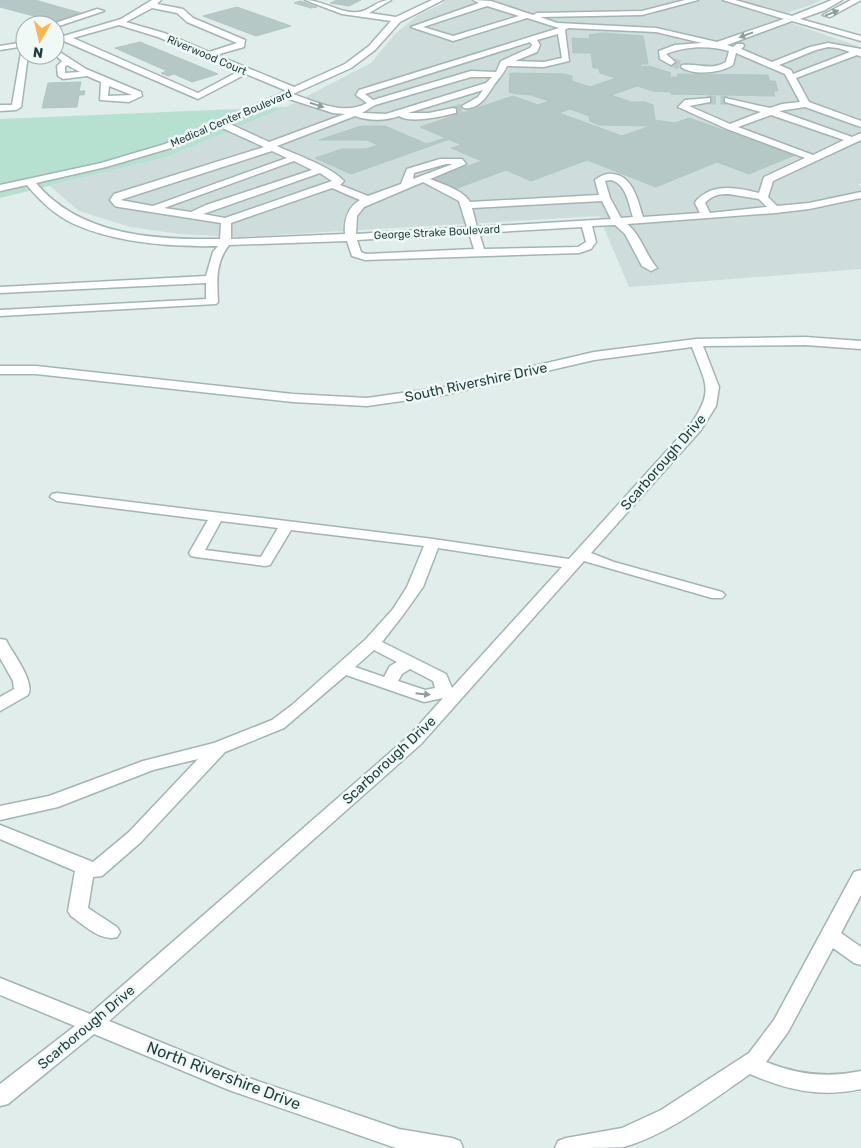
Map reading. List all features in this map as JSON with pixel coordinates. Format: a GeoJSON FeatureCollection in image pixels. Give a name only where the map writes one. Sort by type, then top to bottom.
{"type":"FeatureCollection","features":[{"type":"Feature","properties":{"kind":"street"},"geometry":{"type":"LineString","coordinates":[[309,0],[342,12],[398,20]]}},
{"type":"Feature","properties":{"kind":"street"},"geometry":{"type":"LineString","coordinates":[[360,15],[387,0]]}},
{"type":"Feature","properties":{"kind":"street","name":"Medical Center Boulevard"},"geometry":{"type":"LineString","coordinates":[[0,188],[103,165],[168,146],[329,76],[361,58],[398,20],[408,13],[439,0]]}},
{"type":"Feature","properties":{"kind":"street"},"geometry":{"type":"LineString","coordinates":[[679,0],[691,1]]}},
{"type":"Feature","properties":{"kind":"street"},"geometry":{"type":"LineString","coordinates":[[727,0],[861,39]]}},
{"type":"Feature","properties":{"kind":"street"},"geometry":{"type":"LineString","coordinates":[[671,62],[663,57],[662,53],[666,50],[687,46],[717,45],[792,19],[838,0]]}},
{"type":"Feature","properties":{"kind":"street"},"geometry":{"type":"LineString","coordinates":[[685,67],[697,69],[721,68],[730,63],[736,48],[835,12],[857,0]]}},
{"type":"Feature","properties":{"kind":"street"},"geometry":{"type":"LineString","coordinates":[[691,1],[642,14],[548,14],[528,16],[453,39],[415,27],[482,1],[528,16],[563,28],[656,30],[692,37],[774,64],[788,72],[792,76],[806,104]]}},
{"type":"Feature","properties":{"kind":"street"},"geometry":{"type":"LineString","coordinates":[[67,36],[117,22],[154,2],[180,11],[190,20],[242,42],[241,45],[207,55]]}},
{"type":"Feature","properties":{"kind":"street"},"geometry":{"type":"LineString","coordinates":[[83,33],[72,28],[66,21],[100,11]]}},
{"type":"Feature","properties":{"kind":"street","name":"Riverwood Court"},"geometry":{"type":"LineString","coordinates":[[117,22],[161,35],[294,91]]}},
{"type":"Feature","properties":{"kind":"street"},"geometry":{"type":"LineString","coordinates":[[372,103],[360,95],[362,92],[563,28]]}},
{"type":"Feature","properties":{"kind":"street"},"geometry":{"type":"LineString","coordinates":[[487,53],[504,63],[560,63],[566,59],[563,28]]}},
{"type":"Feature","properties":{"kind":"street"},"geometry":{"type":"LineString","coordinates":[[67,36],[198,96],[245,71]]}},
{"type":"Feature","properties":{"kind":"street"},"geometry":{"type":"LineString","coordinates":[[387,117],[489,85],[499,76],[504,63],[534,50],[536,45],[532,39]]}},
{"type":"Feature","properties":{"kind":"street"},"geometry":{"type":"LineString","coordinates":[[0,48],[15,46]]}},
{"type":"Feature","properties":{"kind":"street"},"geometry":{"type":"LineString","coordinates":[[774,64],[822,46],[843,46],[860,52]]}},
{"type":"Feature","properties":{"kind":"street"},"geometry":{"type":"LineString","coordinates":[[792,76],[860,52]]}},
{"type":"Feature","properties":{"kind":"street"},"geometry":{"type":"LineString","coordinates":[[89,72],[81,75],[63,76],[61,74],[62,66],[66,62],[89,72],[106,80]]}},
{"type":"Feature","properties":{"kind":"street"},"geometry":{"type":"LineString","coordinates":[[0,108],[16,107],[13,97],[21,65]]}},
{"type":"Feature","properties":{"kind":"street"},"geometry":{"type":"LineString","coordinates":[[220,123],[270,147],[320,170],[339,181],[226,222],[119,204],[115,200],[118,196],[270,147],[337,121],[351,112],[372,103],[471,74],[499,76]]}},
{"type":"Feature","properties":{"kind":"street"},"geometry":{"type":"LineString","coordinates":[[467,106],[482,99],[488,92],[489,85]]}},
{"type":"Feature","properties":{"kind":"street"},"geometry":{"type":"LineString","coordinates":[[294,91],[336,111],[387,117],[429,116],[453,111]]}},
{"type":"Feature","properties":{"kind":"street"},"geometry":{"type":"LineString","coordinates":[[294,91],[350,108],[351,112]]}},
{"type":"Feature","properties":{"kind":"street"},"geometry":{"type":"LineString","coordinates":[[707,100],[688,102],[683,107],[702,117],[813,158]]}},
{"type":"Feature","properties":{"kind":"street"},"geometry":{"type":"LineString","coordinates":[[702,117],[724,107],[742,102],[857,138]]}},
{"type":"Feature","properties":{"kind":"street"},"geometry":{"type":"LineString","coordinates":[[730,127],[769,111],[792,105],[806,104],[861,124]]}},
{"type":"Feature","properties":{"kind":"street"},"geometry":{"type":"LineString","coordinates":[[764,197],[768,179],[857,138]]}},
{"type":"Feature","properties":{"kind":"street"},"geometry":{"type":"LineString","coordinates":[[154,210],[162,205],[295,158]]}},
{"type":"Feature","properties":{"kind":"street"},"geometry":{"type":"LineString","coordinates":[[406,185],[410,172],[438,161],[459,161],[461,164],[360,203],[350,216],[350,237],[356,254],[365,257],[579,250],[587,247],[591,242],[586,223]]}},
{"type":"Feature","properties":{"kind":"street"},"geometry":{"type":"LineString","coordinates":[[191,216],[210,207],[320,170]]}},
{"type":"Feature","properties":{"kind":"street"},"geometry":{"type":"LineString","coordinates":[[639,220],[625,182],[619,178],[605,177],[600,180],[605,198],[617,221],[630,232],[646,264],[651,268]]}},
{"type":"Feature","properties":{"kind":"street","name":"George Strake Boulevard"},"geometry":{"type":"LineString","coordinates":[[30,182],[44,199],[58,210],[78,222],[98,230],[152,241],[225,244],[707,216],[775,210],[838,201],[861,194]]}},
{"type":"Feature","properties":{"kind":"street"},"geometry":{"type":"LineString","coordinates":[[428,182],[454,193],[464,200],[480,252]]}},
{"type":"Feature","properties":{"kind":"street"},"geometry":{"type":"LineString","coordinates":[[332,185],[368,200]]}},
{"type":"Feature","properties":{"kind":"street"},"geometry":{"type":"LineString","coordinates":[[707,216],[700,202],[710,192],[727,191],[764,197],[775,210]]}},
{"type":"Feature","properties":{"kind":"street"},"geometry":{"type":"LineString","coordinates":[[466,205],[605,198]]}},
{"type":"Feature","properties":{"kind":"street"},"geometry":{"type":"LineString","coordinates":[[0,312],[212,302],[211,272],[218,252],[225,244],[226,222]]}},
{"type":"Feature","properties":{"kind":"street"},"geometry":{"type":"LineString","coordinates":[[0,290],[211,279]]}},
{"type":"Feature","properties":{"kind":"street","name":"South Rivershire Drive"},"geometry":{"type":"LineString","coordinates":[[0,370],[36,370],[293,398],[367,402],[444,391],[594,356],[696,343],[805,341],[861,345]]}},
{"type":"Feature","properties":{"kind":"street","name":"Scarborough Drive"},"geometry":{"type":"LineString","coordinates":[[0,1097],[93,1024],[415,740],[450,694],[578,559],[696,428],[710,406],[713,387],[696,343]]}},
{"type":"Feature","properties":{"kind":"street"},"geometry":{"type":"LineString","coordinates":[[57,497],[502,552],[578,559],[609,565],[717,595]]}},
{"type":"Feature","properties":{"kind":"street"},"geometry":{"type":"LineString","coordinates":[[217,516],[196,553],[265,562],[287,525]]}},
{"type":"Feature","properties":{"kind":"street"},"geometry":{"type":"LineString","coordinates":[[0,814],[52,802],[149,765],[219,748],[278,724],[372,643],[398,612],[415,587],[433,543]]}},
{"type":"Feature","properties":{"kind":"street"},"geometry":{"type":"LineString","coordinates":[[343,669],[424,696],[450,694],[440,678],[372,643]]}},
{"type":"Feature","properties":{"kind":"street"},"geometry":{"type":"LineString","coordinates":[[0,644],[21,680],[22,691],[0,705]]}},
{"type":"Feature","properties":{"kind":"street"},"geometry":{"type":"LineString","coordinates":[[388,684],[396,670],[410,662]]}},
{"type":"Feature","properties":{"kind":"street"},"geometry":{"type":"LineString","coordinates":[[0,832],[95,871],[135,837],[219,748]]}},
{"type":"Feature","properties":{"kind":"street"},"geometry":{"type":"LineString","coordinates":[[85,867],[78,911],[110,932]]}},
{"type":"Feature","properties":{"kind":"street"},"geometry":{"type":"LineString","coordinates":[[566,1148],[624,1137],[669,1117],[756,1059],[781,1026],[861,877]]}},
{"type":"Feature","properties":{"kind":"street"},"geometry":{"type":"LineString","coordinates":[[830,936],[861,957]]}},
{"type":"Feature","properties":{"kind":"street","name":"North Rivershire Drive"},"geometry":{"type":"LineString","coordinates":[[0,986],[255,1089],[399,1138],[452,1148]]}},
{"type":"Feature","properties":{"kind":"street"},"geometry":{"type":"LineString","coordinates":[[748,1064],[779,1078],[821,1086],[841,1086],[861,1080]]}},
{"type":"Feature","properties":{"kind":"shaded area"},"geometry":{"type":"Polygon","coordinates":[[[440,0],[821,0],[773,17],[861,47],[861,183],[858,184],[861,186],[861,269],[629,287],[599,216],[239,237],[179,234],[130,227],[79,211],[50,186],[167,157],[286,107],[371,63],[394,35],[418,15],[444,3],[440,0]]]}},
{"type":"Feature","properties":{"kind":"green space"},"geometry":{"type":"Polygon","coordinates":[[[286,107],[167,157],[0,198],[0,119],[286,107]]]}},
{"type":"Feature","properties":{"kind":"building"},"geometry":{"type":"Polygon","coordinates":[[[0,0],[35,0],[81,13],[65,18],[65,15],[30,15],[0,7],[0,0]]]}},
{"type":"Feature","properties":{"kind":"building"},"geometry":{"type":"Polygon","coordinates":[[[337,0],[361,0],[349,6],[330,3],[337,0]]]}},
{"type":"Feature","properties":{"kind":"building"},"geometry":{"type":"Polygon","coordinates":[[[300,1],[317,7],[311,8],[294,3],[300,1]]]}},
{"type":"Feature","properties":{"kind":"building"},"geometry":{"type":"Polygon","coordinates":[[[237,7],[291,26],[256,36],[203,16],[237,7]]]}},
{"type":"Feature","properties":{"kind":"building"},"geometry":{"type":"Polygon","coordinates":[[[602,33],[643,36],[648,64],[640,64],[641,67],[649,66],[671,73],[667,77],[678,77],[677,74],[768,75],[770,81],[775,81],[778,91],[773,91],[775,96],[671,94],[671,92],[653,91],[637,86],[611,95],[631,102],[645,102],[653,105],[655,120],[675,123],[689,118],[795,155],[749,174],[717,162],[656,187],[587,160],[531,181],[506,170],[455,189],[432,179],[482,161],[451,148],[462,145],[420,127],[513,96],[538,105],[549,101],[531,95],[509,92],[511,75],[509,74],[564,74],[572,76],[572,81],[590,87],[616,78],[600,73],[599,68],[593,68],[591,53],[573,53],[572,38],[590,39],[589,35],[602,33]],[[570,109],[559,113],[622,136],[650,126],[599,125],[590,121],[589,116],[570,109]]]}},
{"type":"Feature","properties":{"kind":"building"},"geometry":{"type":"Polygon","coordinates":[[[140,42],[218,74],[192,82],[174,74],[168,76],[161,73],[167,71],[115,48],[140,42]]]}},
{"type":"Feature","properties":{"kind":"building"},"geometry":{"type":"Polygon","coordinates":[[[81,82],[79,91],[85,91],[84,95],[79,95],[77,107],[42,108],[48,83],[81,82]]]}},
{"type":"Feature","properties":{"kind":"building"},"geometry":{"type":"Polygon","coordinates":[[[361,126],[385,126],[427,144],[445,138],[450,139],[351,174],[315,158],[342,149],[366,149],[378,145],[367,140],[319,140],[361,126]]]}},
{"type":"Feature","properties":{"kind":"tunnel"},"geometry":{"type":"LineString","coordinates":[[671,62],[685,67]]}},
{"type":"Feature","properties":{"kind":"tunnel"},"geometry":{"type":"LineString","coordinates":[[707,100],[728,100]]}},
{"type":"Feature","properties":{"kind":"tunnel"},"geometry":{"type":"LineString","coordinates":[[453,111],[467,106]]}}]}
